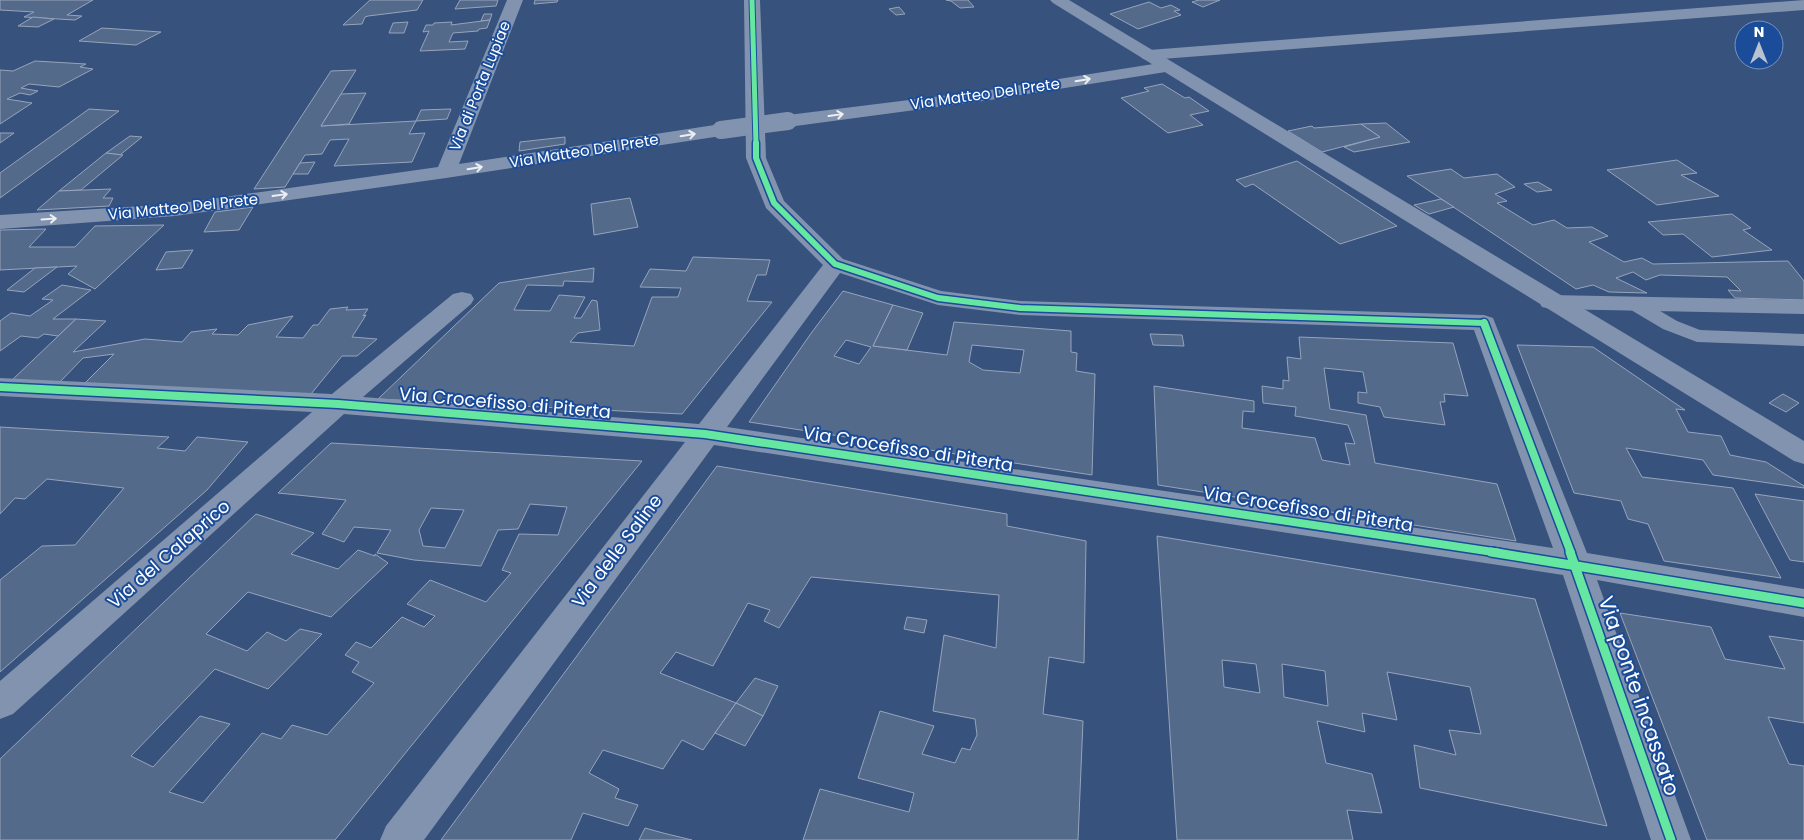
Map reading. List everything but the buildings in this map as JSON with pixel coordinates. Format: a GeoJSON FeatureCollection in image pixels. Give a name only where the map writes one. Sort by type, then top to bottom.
{"type":"FeatureCollection","features":[{"type":"Feature","properties":{"kind":"street","name":"Via di Porta Lupiae"},"geometry":{"type":"LineString","coordinates":[[446,172],[515,0]]}},
{"type":"Feature","properties":{"kind":"street"},"geometry":{"type":"LineString","coordinates":[[752,0],[756,158],[774,202],[835,264]]}},
{"type":"Feature","properties":{"kind":"street"},"geometry":{"type":"LineString","coordinates":[[1058,0],[1551,302],[1804,454]]}},
{"type":"Feature","properties":{"kind":"street","name":"Via Matteo Del Prete"},"geometry":{"type":"LineString","coordinates":[[0,222],[175,210],[446,172],[721,130],[990,95],[1158,61],[1804,5]]}},
{"type":"Feature","properties":{"kind":"street","name":"Via delle Saline"},"geometry":{"type":"LineString","coordinates":[[400,840],[835,264]]}},
{"type":"Feature","properties":{"kind":"street","name":"Via ponte incassato"},"geometry":{"type":"LineString","coordinates":[[835,264],[938,298],[1020,308],[1484,323],[1575,564],[1671,840]]}},
{"type":"Feature","properties":{"kind":"street","name":"Via del Calaprico"},"geometry":{"type":"LineString","coordinates":[[0,703],[338,404],[462,299]]}},
{"type":"Feature","properties":{"kind":"street"},"geometry":{"type":"LineString","coordinates":[[1551,302],[1804,307]]}},
{"type":"Feature","properties":{"kind":"street","name":"Via Crocefisso di Piterta"},"geometry":{"type":"LineString","coordinates":[[0,387],[338,404],[705,434],[1575,564],[1804,603]]}},
{"type":"Feature","properties":{"kind":"lane"},"geometry":{"type":"LineString","coordinates":[[1633,303],[1670,326],[1697,336],[1804,340]]}},
{"type":"Feature","properties":{"kind":"cycle path"},"geometry":{"type":"LineString","coordinates":[[752,0],[756,158],[774,203],[835,264],[938,298],[1020,308],[1484,323],[1575,564],[1671,840]]}},
{"type":"Feature","properties":{"kind":"cycle path"},"geometry":{"type":"LineString","coordinates":[[0,387],[338,404],[705,434],[1575,564],[1804,603]]}}]}
